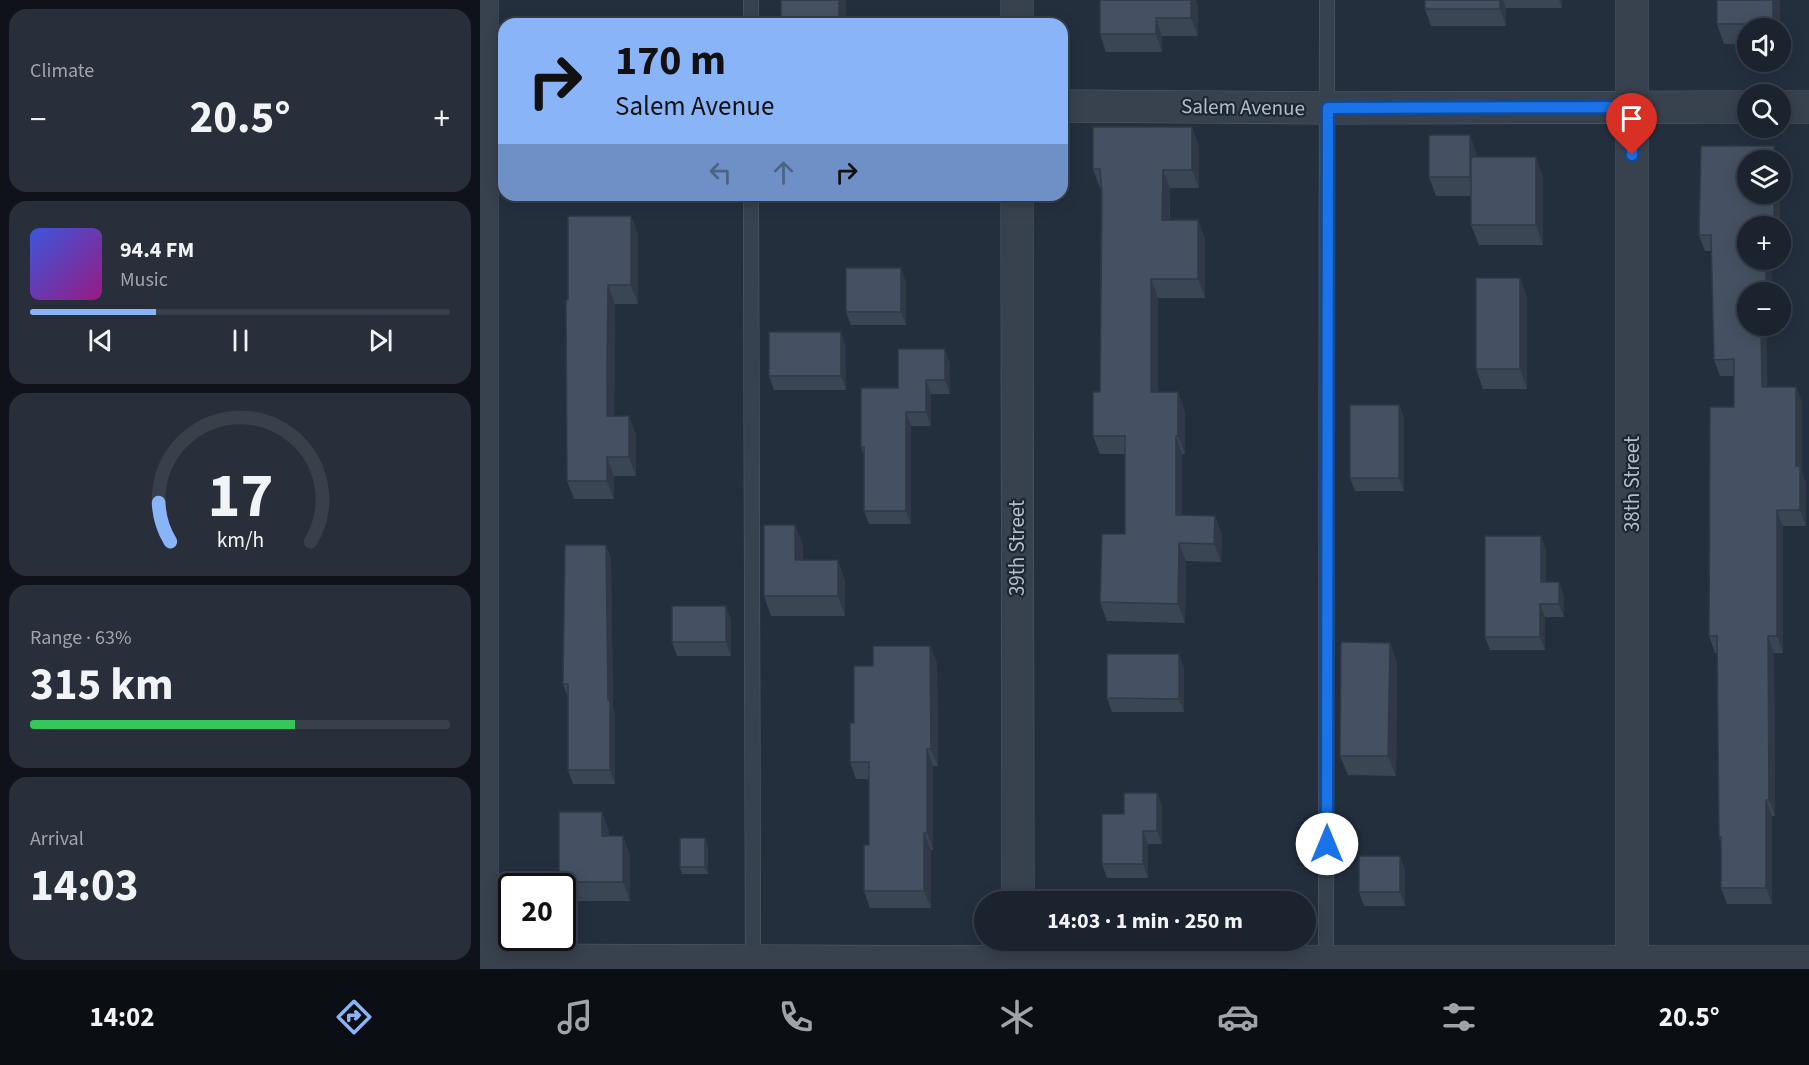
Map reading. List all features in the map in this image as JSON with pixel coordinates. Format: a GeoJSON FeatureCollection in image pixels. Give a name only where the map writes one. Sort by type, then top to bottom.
{"type":"FeatureCollection","features":[{"type":"Feature","properties":{"kind":"street"},"geometry":{"type":"LineString","coordinates":[[482,0],[489,108],[482,963],[753,965],[1018,957],[1326,966],[1632,966],[1809,962]]}},
{"type":"Feature","properties":{"kind":"street"},"geometry":{"type":"LineString","coordinates":[[1017,0],[1017,18]]}},
{"type":"Feature","properties":{"kind":"street","name":"38th Street"},"geometry":{"type":"LineString","coordinates":[[1632,0],[1632,966]]}},
{"type":"Feature","properties":{"kind":"street","name":"Salem Avenue"},"geometry":{"type":"LineString","coordinates":[[1068,106],[1737,107]]}},
{"type":"Feature","properties":{"kind":"street"},"geometry":{"type":"LineString","coordinates":[[1791,107],[1809,107]]}},
{"type":"Feature","properties":{"kind":"street","name":"39th Street"},"geometry":{"type":"LineString","coordinates":[[1017,201],[1018,891]]}},
{"type":"Feature","properties":{"kind":"lane"},"geometry":{"type":"LineString","coordinates":[[751,0],[751,18]]}},
{"type":"Feature","properties":{"kind":"lane"},"geometry":{"type":"LineString","coordinates":[[1326,966],[1328,0]]}},
{"type":"Feature","properties":{"kind":"lane"},"geometry":{"type":"LineString","coordinates":[[751,201],[753,965]]}},
{"type":"Feature","properties":{"kind":"building"},"geometry":{"type":"Polygon","coordinates":[[[781,0],[839,0],[839,18],[781,18],[781,0]]]}},
{"type":"Feature","properties":{"kind":"building"},"geometry":{"type":"Polygon","coordinates":[[[1100,0],[1191,0],[1191,18],[1156,18],[1156,34],[1100,34],[1100,0]]]}},
{"type":"Feature","properties":{"kind":"building"},"geometry":{"type":"Polygon","coordinates":[[[1425,0],[1500,0],[1500,9],[1425,9],[1425,0]]]}},
{"type":"Feature","properties":{"kind":"building"},"geometry":{"type":"Polygon","coordinates":[[[1717,0],[1773,0],[1773,18],[1737,18],[1737,24],[1717,24],[1717,0]]]}},
{"type":"Feature","properties":{"kind":"building"},"geometry":{"type":"Polygon","coordinates":[[[1093,127],[1192,127],[1192,170],[1163,170],[1162,220],[1198,220],[1198,279],[1151,279],[1151,392],[1178,392],[1176,515],[1215,516],[1214,544],[1179,543],[1178,604],[1100,602],[1102,534],[1125,534],[1125,436],[1093,436],[1093,392],[1100,392],[1102,194],[1100,169],[1093,169],[1093,127]]]}},
{"type":"Feature","properties":{"kind":"building"},"geometry":{"type":"Polygon","coordinates":[[[1429,135],[1470,135],[1470,177],[1429,177],[1429,135]]]}},
{"type":"Feature","properties":{"kind":"building"},"geometry":{"type":"Polygon","coordinates":[[[1701,146],[1774,146],[1774,150],[1737,150],[1737,204],[1774,204],[1774,216],[1737,216],[1737,270],[1766,270],[1766,282],[1737,282],[1737,336],[1761,336],[1762,387],[1796,387],[1796,466],[1800,466],[1800,510],[1777,510],[1777,636],[1768,636],[1769,800],[1766,800],[1766,888],[1721,888],[1717,636],[1709,636],[1710,407],[1734,407],[1734,359],[1714,360],[1711,235],[1699,235],[1701,146]]]}},
{"type":"Feature","properties":{"kind":"building"},"geometry":{"type":"Polygon","coordinates":[[[1471,157],[1536,157],[1536,225],[1471,225],[1471,157]]]}},
{"type":"Feature","properties":{"kind":"building"},"geometry":{"type":"Polygon","coordinates":[[[568,216],[631,216],[631,285],[608,285],[607,366],[607,416],[629,416],[629,457],[607,457],[607,481],[567,481],[568,216]]]}},
{"type":"Feature","properties":{"kind":"building"},"geometry":{"type":"Polygon","coordinates":[[[846,268],[901,268],[901,312],[846,312],[846,268]]]}},
{"type":"Feature","properties":{"kind":"building"},"geometry":{"type":"Polygon","coordinates":[[[1476,278],[1520,278],[1520,369],[1476,369],[1476,278]]]}},
{"type":"Feature","properties":{"kind":"building"},"geometry":{"type":"Polygon","coordinates":[[[769,332],[841,332],[841,376],[769,376],[769,332]]]}},
{"type":"Feature","properties":{"kind":"building"},"geometry":{"type":"Polygon","coordinates":[[[898,349],[945,349],[945,380],[926,380],[926,412],[906,412],[906,511],[864,511],[861,388],[898,388],[898,349]]]}},
{"type":"Feature","properties":{"kind":"building"},"geometry":{"type":"Polygon","coordinates":[[[1350,405],[1399,405],[1399,478],[1350,478],[1350,405]]]}},
{"type":"Feature","properties":{"kind":"building"},"geometry":{"type":"Polygon","coordinates":[[[764,525],[795,525],[795,560],[838,560],[838,596],[764,596],[764,525]]]}},
{"type":"Feature","properties":{"kind":"building"},"geometry":{"type":"Polygon","coordinates":[[[1485,536],[1541,536],[1541,582],[1559,582],[1559,604],[1540,604],[1540,637],[1485,637],[1485,536]]]}},
{"type":"Feature","properties":{"kind":"building"},"geometry":{"type":"Polygon","coordinates":[[[565,545],[606,545],[610,770],[568,770],[568,684],[563,684],[565,545]]]}},
{"type":"Feature","properties":{"kind":"building"},"geometry":{"type":"Polygon","coordinates":[[[672,606],[726,606],[726,642],[672,642],[672,606]]]}},
{"type":"Feature","properties":{"kind":"building"},"geometry":{"type":"Polygon","coordinates":[[[1341,642],[1390,643],[1388,756],[1340,756],[1341,642]]]}},
{"type":"Feature","properties":{"kind":"building"},"geometry":{"type":"Polygon","coordinates":[[[873,646],[930,646],[931,749],[927,749],[924,891],[864,891],[864,845],[869,845],[869,762],[850,762],[850,723],[854,723],[854,666],[873,666],[873,646]]]}},
{"type":"Feature","properties":{"kind":"building"},"geometry":{"type":"Polygon","coordinates":[[[1107,654],[1179,654],[1179,699],[1107,698],[1107,654]]]}},
{"type":"Feature","properties":{"kind":"building"},"geometry":{"type":"Polygon","coordinates":[[[1124,793],[1157,793],[1157,831],[1143,831],[1143,864],[1102,864],[1102,814],[1124,814],[1124,793]]]}},
{"type":"Feature","properties":{"kind":"building"},"geometry":{"type":"Polygon","coordinates":[[[559,812],[602,812],[602,836],[623,836],[623,882],[576,882],[576,873],[559,873],[559,812]]]}},
{"type":"Feature","properties":{"kind":"building"},"geometry":{"type":"Polygon","coordinates":[[[680,838],[705,838],[705,867],[680,867],[680,838]]]}},
{"type":"Feature","properties":{"kind":"building"},"geometry":{"type":"Polygon","coordinates":[[[1359,856],[1400,856],[1400,892],[1359,892],[1359,856]]]}},
{"type":"Feature","properties":{"kind":"route"},"geometry":{"type":"LineString","coordinates":[[1327,844],[1328,108],[1632,107],[1632,155]]}}]}
